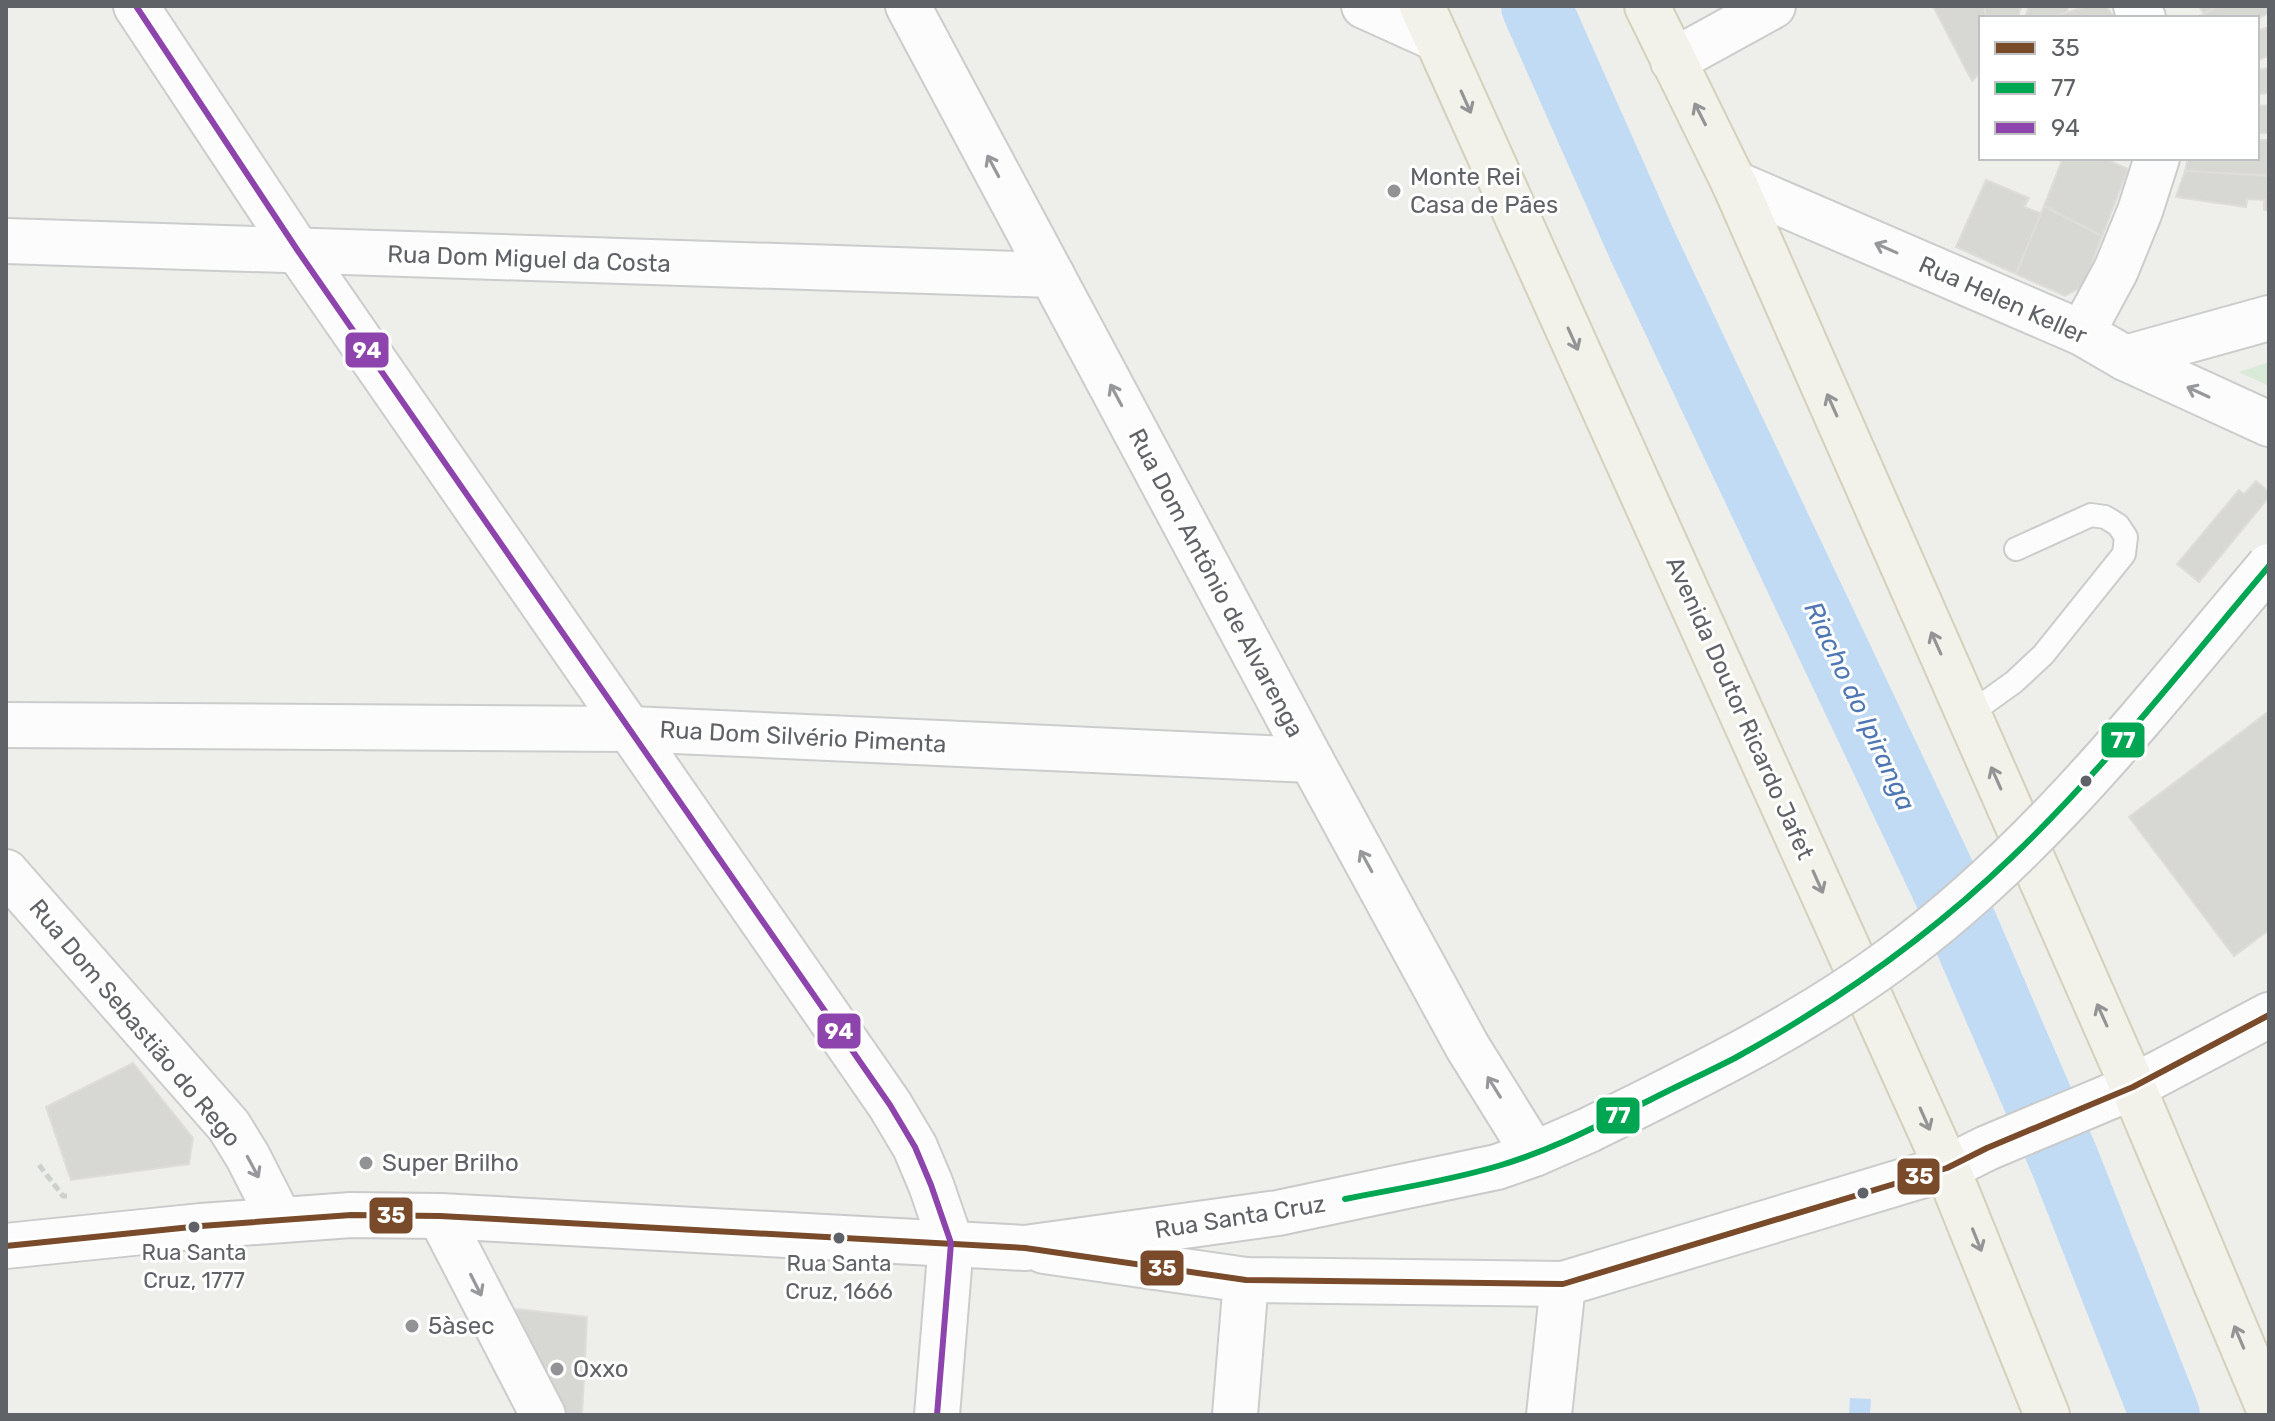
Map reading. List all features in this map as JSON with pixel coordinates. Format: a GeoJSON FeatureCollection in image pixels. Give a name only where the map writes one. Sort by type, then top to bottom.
{"type":"FeatureCollection","features":[{"type":"Feature","properties":{"kind":"main road"},"geometry":{"type":"LineString","coordinates":[[1647,6],[1734,183],[2133,1087],[2269,1409]]}},
{"type":"Feature","properties":{"kind":"main road","name":"Avenida Doutor Ricardo Jafet"},"geometry":{"type":"LineString","coordinates":[[1430,23],[1947,1168],[2047,1415]]}},
{"type":"Feature","properties":{"kind":"street"},"geometry":{"type":"LineString","coordinates":[[136,6],[298,251],[890,1105],[915,1147],[951,1243],[937,1415]]}},
{"type":"Feature","properties":{"kind":"street","name":"Rua Dom Antônio de Alvarenga"},"geometry":{"type":"LineString","coordinates":[[908,6],[1311,760],[1467,1046],[1534,1154]]}},
{"type":"Feature","properties":{"kind":"street"},"geometry":{"type":"LineString","coordinates":[[1364,6],[1430,23]]}},
{"type":"Feature","properties":{"kind":"street"},"geometry":{"type":"LineString","coordinates":[[1673,61],[1773,6]]}},
{"type":"Feature","properties":{"kind":"street"},"geometry":{"type":"LineString","coordinates":[[2082,333],[2116,270],[2156,160]]}},
{"type":"Feature","properties":{"kind":"street","name":"Rua Helen Keller"},"geometry":{"type":"LineString","coordinates":[[1734,183],[2082,333],[2125,358],[2269,424]]}},
{"type":"Feature","properties":{"kind":"street","name":"Rua Dom Miguel da Costa"},"geometry":{"type":"LineString","coordinates":[[6,241],[1052,275]]}},
{"type":"Feature","properties":{"kind":"street"},"geometry":{"type":"LineString","coordinates":[[2125,358],[2269,318]]}},
{"type":"Feature","properties":{"kind":"street","name":"Rua Santa Cruz"},"geometry":{"type":"LineString","coordinates":[[1025,1248],[1278,1213],[1497,1167],[1589,1130],[1746,1051],[1889,961],[2012,857],[2079,790],[2269,566]]}},
{"type":"Feature","properties":{"kind":"street","name":"Rua Dom Silvério Pimenta"},"geometry":{"type":"LineString","coordinates":[[6,725],[631,729],[1311,760]]}},
{"type":"Feature","properties":{"kind":"street","name":"Rua Dom Sebastião do Rego"},"geometry":{"type":"LineString","coordinates":[[6,872],[229,1126],[280,1220]]}},
{"type":"Feature","properties":{"kind":"street","name":"Rua Santa Cruz"},"geometry":{"type":"LineString","coordinates":[[6,1246],[351,1215],[440,1216],[1025,1248],[1246,1280],[1563,1284],[1947,1168],[2133,1087],[2269,1015]]}},
{"type":"Feature","properties":{"kind":"street"},"geometry":{"type":"LineString","coordinates":[[440,1216],[543,1415]]}},
{"type":"Feature","properties":{"kind":"street"},"geometry":{"type":"LineString","coordinates":[[1235,1415],[1246,1280]]}},
{"type":"Feature","properties":{"kind":"street"},"geometry":{"type":"LineString","coordinates":[[1549,1415],[1563,1284]]}},
{"type":"Feature","properties":{"kind":"lane"},"geometry":{"type":"LineString","coordinates":[[1968,715],[2014,682],[2043,655],[2124,554],[2126,537],[2118,525],[2105,517],[2091,515],[2016,549]]}},
{"type":"Feature","properties":{"kind":"green space"},"geometry":{"type":"Polygon","coordinates":[[[2269,362],[2269,386],[2239,372],[2269,362]]]}},
{"type":"Feature","properties":{"kind":"water"},"geometry":{"type":"Polygon","coordinates":[[[1850,1398],[1871,1399],[1870,1415],[1849,1415],[1850,1398]]]}},
{"type":"Feature","properties":{"kind":"building"},"geometry":{"type":"Polygon","coordinates":[[[1933,6],[1985,6],[1985,16],[1979,16],[1979,74],[1972,81],[1933,6]]]}},
{"type":"Feature","properties":{"kind":"building"},"geometry":{"type":"Polygon","coordinates":[[[1985,6],[2022,6],[2018,16],[1985,16],[1985,6]]]}},
{"type":"Feature","properties":{"kind":"building"},"geometry":{"type":"Polygon","coordinates":[[[2029,6],[2069,6],[2066,13],[2056,16],[2026,16],[2029,6]]]}},
{"type":"Feature","properties":{"kind":"building"},"geometry":{"type":"Polygon","coordinates":[[[2088,6],[2106,6],[2114,16],[2056,16],[2088,6]]]}},
{"type":"Feature","properties":{"kind":"building"},"geometry":{"type":"Polygon","coordinates":[[[2199,6],[2219,6],[2204,14],[2199,6]]]}},
{"type":"Feature","properties":{"kind":"building"},"geometry":{"type":"Polygon","coordinates":[[[2219,6],[2269,6],[2269,13],[2259,18],[2200,16],[2219,6]]]}},
{"type":"Feature","properties":{"kind":"building"},"geometry":{"type":"Polygon","coordinates":[[[2269,27],[2269,56],[2259,59],[2259,30],[2269,27]]]}},
{"type":"Feature","properties":{"kind":"building"},"geometry":{"type":"Polygon","coordinates":[[[2269,68],[2269,93],[2259,94],[2259,70],[2269,68]]]}},
{"type":"Feature","properties":{"kind":"building"},"geometry":{"type":"Polygon","coordinates":[[[2269,105],[2269,133],[2259,133],[2259,106],[2269,105]]]}},
{"type":"Feature","properties":{"kind":"building"},"geometry":{"type":"Polygon","coordinates":[[[2259,140],[2269,140],[2269,175],[2185,171],[2188,160],[2259,160],[2259,140]]]}},
{"type":"Feature","properties":{"kind":"building"},"geometry":{"type":"Polygon","coordinates":[[[2062,160],[2108,160],[2128,169],[2102,236],[2044,206],[2062,160]]]}},
{"type":"Feature","properties":{"kind":"building"},"geometry":{"type":"Polygon","coordinates":[[[2185,171],[2269,176],[2269,211],[2264,210],[2264,200],[2247,199],[2246,207],[2176,197],[2185,171]]]}},
{"type":"Feature","properties":{"kind":"building"},"geometry":{"type":"Polygon","coordinates":[[[1986,180],[2029,198],[2024,207],[2041,213],[2016,274],[1956,247],[1986,180]]]}},
{"type":"Feature","properties":{"kind":"building"},"geometry":{"type":"Polygon","coordinates":[[[2044,206],[2102,236],[2083,286],[2065,296],[2016,274],[2044,206]]]}},
{"type":"Feature","properties":{"kind":"building"},"geometry":{"type":"Polygon","coordinates":[[[2256,481],[2269,492],[2269,497],[2199,582],[2177,564],[2239,490],[2244,494],[2256,481]]]}},
{"type":"Feature","properties":{"kind":"building"},"geometry":{"type":"Polygon","coordinates":[[[2269,711],[2269,930],[2234,956],[2129,817],[2269,711]]]}},
{"type":"Feature","properties":{"kind":"building"},"geometry":{"type":"Polygon","coordinates":[[[133,1063],[193,1138],[189,1164],[71,1180],[46,1107],[133,1063]]]}},
{"type":"Feature","properties":{"kind":"building","name":"Oxxo"},"geometry":{"type":"Polygon","coordinates":[[[516,1309],[587,1317],[582,1415],[553,1415],[508,1324],[516,1309]]]}},
{"type":"Feature","properties":{"kind":"waterway","name":"Riacho do Ipiranga"},"geometry":{"type":"LineString","coordinates":[[1536,6],[1643,247],[1947,889],[2065,1162],[2165,1415]]}},
{"type":"Feature","properties":{"kind":"transit line","name":"94"},"geometry":{"type":"LineString","coordinates":[[136,6],[298,251],[890,1105],[915,1147],[951,1243],[937,1415]]}},
{"type":"Feature","properties":{"kind":"transit line","name":"77"},"geometry":{"type":"LineString","coordinates":[[1345,1199],[1479,1171],[1555,1145],[1735,1058],[1845,991],[1949,914],[2047,822],[2145,714],[2269,566]]}},
{"type":"Feature","properties":{"kind":"transit line","name":"35"},"geometry":{"type":"LineString","coordinates":[[6,1246],[201,1226],[351,1215],[440,1216],[1025,1248],[1246,1280],[1563,1284],[1947,1168],[2133,1087],[2269,1015]]}},
{"type":"Feature","properties":{"kind":"place","name":"Monte Rei Casa de Pães"},"geometry":{"type":"Point","coordinates":[1394,191]}},
{"type":"Feature","properties":{"kind":"place","name":"Super Brilho"},"geometry":{"type":"Point","coordinates":[366,1163]}},
{"type":"Feature","properties":{"kind":"place","name":"Rua Santa Cruz, 1777"},"geometry":{"type":"Point","coordinates":[194,1227]}},
{"type":"Feature","properties":{"kind":"place","name":"Rua Santa Cruz, 1666"},"geometry":{"type":"Point","coordinates":[839,1238]}},
{"type":"Feature","properties":{"kind":"place","name":"5àsec"},"geometry":{"type":"Point","coordinates":[412,1326]}},
{"type":"Feature","properties":{"kind":"place","name":"Oxxo"},"geometry":{"type":"Point","coordinates":[557,1369]}}]}
